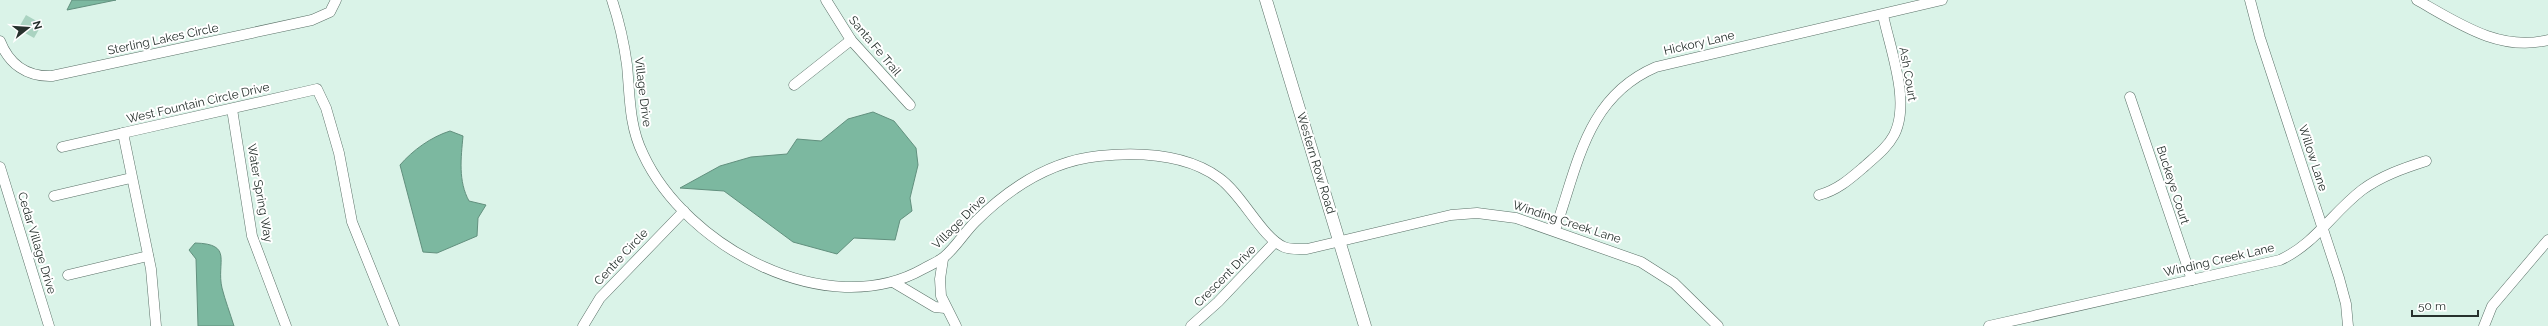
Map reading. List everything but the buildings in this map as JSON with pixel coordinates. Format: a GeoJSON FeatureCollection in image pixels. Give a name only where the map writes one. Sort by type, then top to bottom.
{"type":"FeatureCollection","features":[{"type":"Feature","properties":{"kind":"street","name":"Sterling Lakes Circle"},"geometry":{"type":"LineString","coordinates":[[0,41],[6,54],[15,64],[32,74],[52,76],[312,20],[330,12],[336,0]]}},
{"type":"Feature","properties":{"kind":"street","name":"Village Drive"},"geometry":{"type":"LineString","coordinates":[[612,0],[622,33],[631,112],[638,144],[658,180],[684,211],[736,252],[777,273],[835,286],[860,287],[893,282],[943,259],[979,218],[1025,181],[1066,162],[1112,155],[1158,156],[1177,160],[1208,170],[1228,185],[1276,242],[1294,250],[1338,241]]}},
{"type":"Feature","properties":{"kind":"street","name":"Santa Fe Trail"},"geometry":{"type":"LineString","coordinates":[[826,0],[851,40],[910,105]]}},
{"type":"Feature","properties":{"kind":"street","name":"Western Row Road"},"geometry":{"type":"LineString","coordinates":[[1266,0],[1365,326]]}},
{"type":"Feature","properties":{"kind":"street","name":"Hickory Lane"},"geometry":{"type":"LineString","coordinates":[[1555,230],[1593,125],[1607,102],[1631,79],[1656,67],[1942,0]]}},
{"type":"Feature","properties":{"kind":"street","name":"Willow Lane"},"geometry":{"type":"LineString","coordinates":[[2250,0],[2260,38],[2346,304],[2348,326]]}},
{"type":"Feature","properties":{"kind":"street"},"geometry":{"type":"LineString","coordinates":[[2417,0],[2465,28],[2490,38],[2523,43],[2548,40]]}},
{"type":"Feature","properties":{"kind":"street","name":"Ash Court"},"geometry":{"type":"LineString","coordinates":[[1819,195],[1843,184],[1883,150],[1894,134],[1899,122],[1900,96],[1883,15]]}},
{"type":"Feature","properties":{"kind":"street"},"geometry":{"type":"LineString","coordinates":[[794,85],[851,40]]}},
{"type":"Feature","properties":{"kind":"street","name":"West Fountain Circle Drive"},"geometry":{"type":"LineString","coordinates":[[156,326],[148,256],[123,133],[317,89],[326,108],[339,153],[352,222],[394,326]]}},
{"type":"Feature","properties":{"kind":"street","name":"Buckeye Court"},"geometry":{"type":"LineString","coordinates":[[2130,97],[2192,280]]}},
{"type":"Feature","properties":{"kind":"street","name":"Water Spring Way"},"geometry":{"type":"LineString","coordinates":[[232,108],[252,236],[286,326]]}},
{"type":"Feature","properties":{"kind":"street"},"geometry":{"type":"LineString","coordinates":[[62,146],[123,133]]}},
{"type":"Feature","properties":{"kind":"street","name":"Winding Creek Lane"},"geometry":{"type":"LineString","coordinates":[[1989,326],[2280,260],[2304,247],[2361,191],[2377,180],[2426,160]]}},
{"type":"Feature","properties":{"kind":"street","name":"Cedar Village Drive"},"geometry":{"type":"LineString","coordinates":[[0,167],[3,188],[49,326]]}},
{"type":"Feature","properties":{"kind":"street"},"geometry":{"type":"LineString","coordinates":[[54,196],[131,178]]}},
{"type":"Feature","properties":{"kind":"street","name":"Centre Circle"},"geometry":{"type":"LineString","coordinates":[[582,326],[600,298],[684,211]]}},
{"type":"Feature","properties":{"kind":"street","name":"Winding Creek Lane"},"geometry":{"type":"LineString","coordinates":[[1338,241],[1425,220],[1477,213],[1516,218],[1623,254],[1658,271],[1674,283],[1718,326]]}},
{"type":"Feature","properties":{"kind":"street"},"geometry":{"type":"LineString","coordinates":[[2484,326],[2492,306],[2548,240]]}},
{"type":"Feature","properties":{"kind":"street","name":"Crescent Drive"},"geometry":{"type":"LineString","coordinates":[[1191,326],[1218,302],[1276,242]]}},
{"type":"Feature","properties":{"kind":"street"},"geometry":{"type":"LineString","coordinates":[[68,274],[148,256]]}},
{"type":"Feature","properties":{"kind":"street"},"geometry":{"type":"LineString","coordinates":[[943,259],[940,290],[945,308],[956,326]]}},
{"type":"Feature","properties":{"kind":"street"},"geometry":{"type":"LineString","coordinates":[[893,282],[935,307],[945,308]]}},
{"type":"Feature","properties":{"kind":"shaded area"},"geometry":{"type":"Polygon","coordinates":[[[72,0],[116,0],[67,10],[72,0]]]}},
{"type":"Feature","properties":{"kind":"shaded area"},"geometry":{"type":"Polygon","coordinates":[[[26,15],[42,24],[34,38],[18,29],[26,15]]]}},
{"type":"Feature","properties":{"kind":"shaded area"},"geometry":{"type":"Polygon","coordinates":[[[873,112],[894,121],[916,148],[918,165],[910,198],[912,211],[900,220],[895,240],[854,238],[837,254],[793,242],[724,191],[680,188],[720,166],[751,157],[787,154],[797,139],[821,141],[848,119],[873,112]]]}},
{"type":"Feature","properties":{"kind":"shaded area"},"geometry":{"type":"Polygon","coordinates":[[[450,131],[463,136],[461,169],[463,186],[469,201],[486,205],[478,218],[477,236],[437,253],[423,252],[400,165],[423,145],[450,131]]]}},
{"type":"Feature","properties":{"kind":"shaded area"},"geometry":{"type":"Polygon","coordinates":[[[195,243],[207,244],[215,247],[219,251],[221,256],[222,288],[234,326],[198,326],[196,259],[189,250],[195,243]]]}}]}
